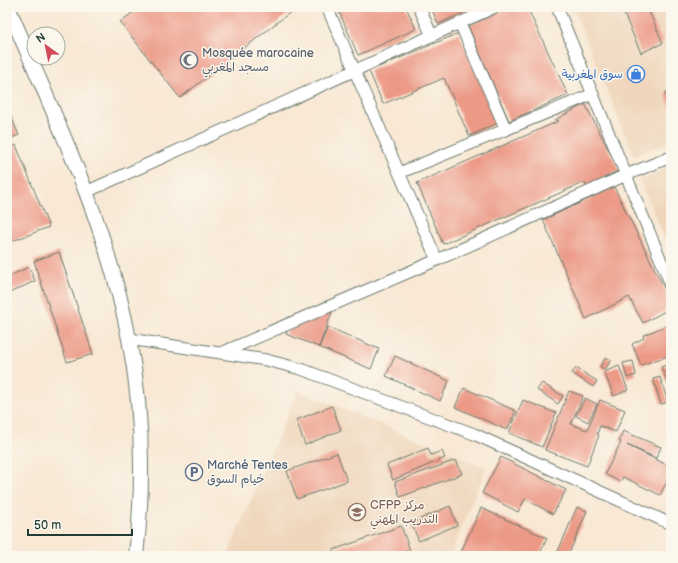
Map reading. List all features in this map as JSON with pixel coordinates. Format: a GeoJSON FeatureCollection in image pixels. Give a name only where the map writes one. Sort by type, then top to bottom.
{"type":"FeatureCollection","features":[{"type":"Feature","properties":{"kind":"street"},"geometry":{"type":"LineString","coordinates":[[8,7],[71,152],[101,232],[130,339],[140,415],[141,479],[136,556]]}},
{"type":"Feature","properties":{"kind":"street"},"geometry":{"type":"LineString","coordinates":[[327,7],[437,260]]}},
{"type":"Feature","properties":{"kind":"street"},"geometry":{"type":"LineString","coordinates":[[419,7],[432,36]]}},
{"type":"Feature","properties":{"kind":"street"},"geometry":{"type":"LineString","coordinates":[[86,192],[495,7]]}},
{"type":"Feature","properties":{"kind":"street"},"geometry":{"type":"LineString","coordinates":[[557,7],[671,285]]}},
{"type":"Feature","properties":{"kind":"street"},"geometry":{"type":"LineString","coordinates":[[460,23],[506,130]]}},
{"type":"Feature","properties":{"kind":"street"},"geometry":{"type":"LineString","coordinates":[[399,173],[593,94]]}},
{"type":"Feature","properties":{"kind":"street"},"geometry":{"type":"LineString","coordinates":[[221,353],[437,260],[626,175],[671,157]]}},
{"type":"Feature","properties":{"kind":"street"},"geometry":{"type":"LineString","coordinates":[[130,339],[266,360],[301,369],[474,434],[671,524]]}},
{"type":"Feature","properties":{"kind":"shaded area","name":"سوق المغربية"},"geometry":{"type":"Polygon","coordinates":[[[573,7],[671,7],[671,141],[634,156],[573,7]]]}},
{"type":"Feature","properties":{"kind":"shaded area"},"geometry":{"type":"Polygon","coordinates":[[[671,166],[671,253],[639,179],[671,166]]]}},
{"type":"Feature","properties":{"kind":"shaded area","name":"CFPP مركز التدريب المهني"},"geometry":{"type":"Polygon","coordinates":[[[298,390],[486,468],[450,556],[227,556],[298,390]]]}},
{"type":"Feature","properties":{"kind":"building","name":"Mosquée marocaine مسجد المغربي"},"geometry":{"type":"Polygon","coordinates":[[[140,7],[297,7],[180,98],[120,22],[140,7]]]}},
{"type":"Feature","properties":{"kind":"building"},"geometry":{"type":"Polygon","coordinates":[[[337,7],[406,7],[416,29],[358,55],[337,7]]]}},
{"type":"Feature","properties":{"kind":"building"},"geometry":{"type":"Polygon","coordinates":[[[431,7],[475,7],[438,24],[431,7]]]}},
{"type":"Feature","properties":{"kind":"building"},"geometry":{"type":"Polygon","coordinates":[[[510,7],[527,7],[568,95],[509,121],[468,26],[510,7]]]}},
{"type":"Feature","properties":{"kind":"building"},"geometry":{"type":"Polygon","coordinates":[[[621,7],[647,7],[663,43],[641,53],[621,7]]]}},
{"type":"Feature","properties":{"kind":"building"},"geometry":{"type":"Polygon","coordinates":[[[459,33],[498,123],[469,136],[444,78],[383,104],[369,71],[459,33]]]}},
{"type":"Feature","properties":{"kind":"building"},"geometry":{"type":"Polygon","coordinates":[[[671,90],[671,108],[665,93],[671,90]]]}},
{"type":"Feature","properties":{"kind":"building"},"geometry":{"type":"Polygon","coordinates":[[[585,104],[619,170],[586,188],[585,182],[443,244],[417,183],[559,121],[555,120],[585,104]]]}},
{"type":"Feature","properties":{"kind":"building"},"geometry":{"type":"Polygon","coordinates":[[[7,107],[19,135],[7,140],[7,107]]]}},
{"type":"Feature","properties":{"kind":"building"},"geometry":{"type":"Polygon","coordinates":[[[16,145],[49,227],[10,242],[7,234],[7,148],[16,145]]]}},
{"type":"Feature","properties":{"kind":"building"},"geometry":{"type":"Polygon","coordinates":[[[614,187],[671,302],[671,308],[643,323],[629,297],[586,319],[543,220],[614,187]]]}},
{"type":"Feature","properties":{"kind":"building"},"geometry":{"type":"Polygon","coordinates":[[[59,252],[93,354],[67,362],[34,261],[59,252]]]}},
{"type":"Feature","properties":{"kind":"building"},"geometry":{"type":"Polygon","coordinates":[[[29,267],[35,281],[7,294],[7,277],[29,267]]]}},
{"type":"Feature","properties":{"kind":"building"},"geometry":{"type":"Polygon","coordinates":[[[332,312],[319,347],[286,334],[288,329],[332,312]]]}},
{"type":"Feature","properties":{"kind":"building"},"geometry":{"type":"Polygon","coordinates":[[[671,324],[671,355],[641,365],[632,344],[644,338],[643,335],[671,324]]]}},
{"type":"Feature","properties":{"kind":"building"},"geometry":{"type":"Polygon","coordinates":[[[328,327],[379,349],[371,369],[319,347],[328,327]]]}},
{"type":"Feature","properties":{"kind":"building"},"geometry":{"type":"Polygon","coordinates":[[[395,356],[449,381],[440,401],[386,376],[395,356]]]}},
{"type":"Feature","properties":{"kind":"building"},"geometry":{"type":"Polygon","coordinates":[[[606,357],[611,360],[605,370],[600,366],[606,357]]]}},
{"type":"Feature","properties":{"kind":"building"},"geometry":{"type":"Polygon","coordinates":[[[633,361],[636,375],[627,378],[623,363],[633,361]]]}},
{"type":"Feature","properties":{"kind":"building"},"geometry":{"type":"Polygon","coordinates":[[[671,363],[671,391],[661,367],[671,363]]]}},
{"type":"Feature","properties":{"kind":"building"},"geometry":{"type":"Polygon","coordinates":[[[619,366],[628,390],[614,396],[604,372],[619,366]]]}},
{"type":"Feature","properties":{"kind":"building"},"geometry":{"type":"Polygon","coordinates":[[[576,368],[597,381],[593,387],[572,373],[576,368]]]}},
{"type":"Feature","properties":{"kind":"building"},"geometry":{"type":"Polygon","coordinates":[[[660,377],[668,402],[661,404],[653,379],[660,377]]]}},
{"type":"Feature","properties":{"kind":"building"},"geometry":{"type":"Polygon","coordinates":[[[542,383],[563,396],[558,404],[537,390],[542,383]]]}},
{"type":"Feature","properties":{"kind":"building"},"geometry":{"type":"Polygon","coordinates":[[[464,388],[516,411],[507,430],[455,407],[464,388]]]}},
{"type":"Feature","properties":{"kind":"building"},"geometry":{"type":"Polygon","coordinates":[[[569,391],[583,396],[571,424],[587,430],[600,400],[625,410],[616,432],[600,426],[597,434],[599,435],[587,466],[545,450],[569,391]]]}},
{"type":"Feature","properties":{"kind":"building"},"geometry":{"type":"Polygon","coordinates":[[[585,398],[597,404],[588,422],[576,416],[585,398]]]}},
{"type":"Feature","properties":{"kind":"building"},"geometry":{"type":"Polygon","coordinates":[[[523,400],[556,413],[542,447],[509,433],[523,400]]]}},
{"type":"Feature","properties":{"kind":"building"},"geometry":{"type":"Polygon","coordinates":[[[332,406],[341,430],[305,445],[296,420],[332,406]]]}},
{"type":"Feature","properties":{"kind":"building"},"geometry":{"type":"Polygon","coordinates":[[[623,431],[661,447],[656,458],[627,445],[671,467],[671,474],[660,495],[623,477],[620,482],[605,474],[621,442],[619,441],[623,431]]]}},
{"type":"Feature","properties":{"kind":"building"},"geometry":{"type":"Polygon","coordinates":[[[428,448],[431,455],[442,451],[445,458],[393,480],[387,465],[428,448]]]}},
{"type":"Feature","properties":{"kind":"building"},"geometry":{"type":"Polygon","coordinates":[[[337,453],[347,481],[297,499],[287,471],[337,453]]]}},
{"type":"Feature","properties":{"kind":"building"},"geometry":{"type":"Polygon","coordinates":[[[501,457],[566,490],[553,514],[525,499],[518,512],[482,493],[501,457]]]}},
{"type":"Feature","properties":{"kind":"building"},"geometry":{"type":"Polygon","coordinates":[[[456,460],[462,474],[400,497],[395,482],[456,460]]]}},
{"type":"Feature","properties":{"kind":"building"},"geometry":{"type":"Polygon","coordinates":[[[450,506],[457,525],[419,541],[411,523],[450,506]]]}},
{"type":"Feature","properties":{"kind":"building"},"geometry":{"type":"Polygon","coordinates":[[[577,507],[587,511],[568,556],[556,556],[577,507]]]}},
{"type":"Feature","properties":{"kind":"building"},"geometry":{"type":"Polygon","coordinates":[[[481,508],[547,538],[539,556],[459,556],[481,508]]]}},
{"type":"Feature","properties":{"kind":"building"},"geometry":{"type":"Polygon","coordinates":[[[401,526],[410,550],[393,556],[335,556],[333,550],[401,526]]]}},
{"type":"Feature","properties":{"kind":"place","name":"Mosquée marocaine مسجد المغربي"},"geometry":{"type":"Point","coordinates":[189,60]}},
{"type":"Feature","properties":{"kind":"place","name":"سوق المغربية"},"geometry":{"type":"Point","coordinates":[636,74]}},
{"type":"Feature","properties":{"kind":"place","name":"Marché Tentes خيام السوق"},"geometry":{"type":"Point","coordinates":[194,472]}},
{"type":"Feature","properties":{"kind":"place","name":"CFPP مركز التدريب المهني"},"geometry":{"type":"Point","coordinates":[357,512]}}]}
